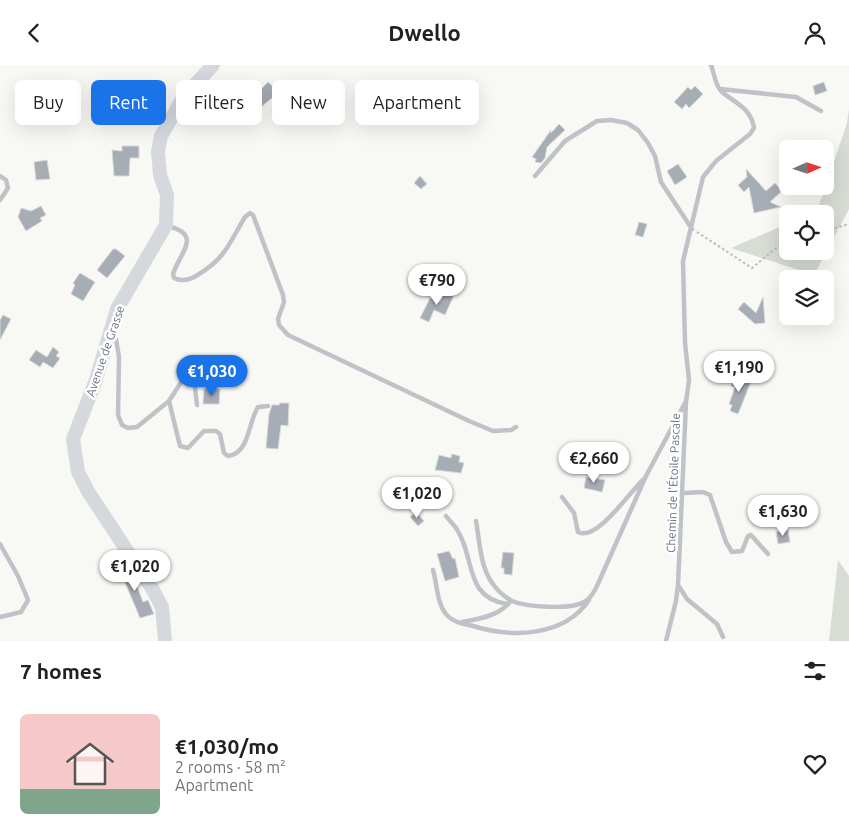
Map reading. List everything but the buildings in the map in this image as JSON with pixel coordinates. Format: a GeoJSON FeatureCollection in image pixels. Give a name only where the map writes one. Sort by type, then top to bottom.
{"type":"FeatureCollection","features":[{"type":"Feature","properties":{"kind":"main road","name":"Avenue de Grasse"},"geometry":{"type":"LineString","coordinates":[[165,641],[162,607],[78,472],[73,439],[96,380],[113,322],[130,285],[166,225],[167,195],[160,175],[158,151],[161,136],[183,98],[213,65]]}},
{"type":"Feature","properties":{"kind":"lane"},"geometry":{"type":"LineString","coordinates":[[711,65],[719,89],[796,97],[821,111]]}},
{"type":"Feature","properties":{"kind":"lane","name":"Chemin de l'Étoile Pascale"},"geometry":{"type":"LineString","coordinates":[[666,641],[678,585],[686,402],[689,380],[685,343],[683,261],[692,229],[699,192],[709,167],[750,134],[754,127],[750,115],[742,106],[719,89]]}},
{"type":"Feature","properties":{"kind":"lane"},"geometry":{"type":"LineString","coordinates":[[535,176],[565,141],[597,121],[611,120],[627,123],[638,129],[648,143],[655,155],[661,182],[692,229]]}},
{"type":"Feature","properties":{"kind":"lane"},"geometry":{"type":"LineString","coordinates":[[0,176],[6,180],[8,188],[0,200]]}},
{"type":"Feature","properties":{"kind":"lane"},"geometry":{"type":"LineString","coordinates":[[166,225],[180,230],[186,239],[186,250],[173,274],[174,278],[182,281],[193,278],[216,263],[245,217],[250,213],[253,215],[283,295],[284,302],[278,319],[282,330],[311,347],[492,431],[511,430],[516,427]]}},
{"type":"Feature","properties":{"kind":"lane"},"geometry":{"type":"LineString","coordinates":[[113,322],[120,357],[119,421],[128,428],[137,427],[169,401],[190,371],[194,379],[198,405]]}},
{"type":"Feature","properties":{"kind":"lane"},"geometry":{"type":"LineString","coordinates":[[169,401],[180,446],[188,448],[204,431],[216,431],[220,433],[224,453],[228,456],[236,453],[246,441],[258,407],[268,406]]}},
{"type":"Feature","properties":{"kind":"lane"},"geometry":{"type":"LineString","coordinates":[[433,570],[442,609],[448,617],[493,633],[551,629],[578,614],[594,593],[646,476],[686,402]]}},
{"type":"Feature","properties":{"kind":"lane"},"geometry":{"type":"LineString","coordinates":[[562,497],[574,513],[578,532],[582,534],[592,532],[600,529],[630,491],[646,476]]}},
{"type":"Feature","properties":{"kind":"lane"},"geometry":{"type":"LineString","coordinates":[[683,493],[703,492],[710,495],[726,543],[732,552],[742,551],[748,536],[751,535],[768,554]]}},
{"type":"Feature","properties":{"kind":"lane"},"geometry":{"type":"LineString","coordinates":[[446,516],[456,528],[480,591],[495,602],[507,604]]}},
{"type":"Feature","properties":{"kind":"lane"},"geometry":{"type":"LineString","coordinates":[[476,521],[485,571],[497,589],[512,601],[570,607],[584,602],[594,593]]}},
{"type":"Feature","properties":{"kind":"lane"},"geometry":{"type":"LineString","coordinates":[[0,544],[18,576],[28,600],[21,612],[0,617]]}},
{"type":"Feature","properties":{"kind":"lane"},"geometry":{"type":"LineString","coordinates":[[678,585],[688,599],[717,624],[723,637]]}},
{"type":"Feature","properties":{"kind":"lane"},"geometry":{"type":"LineString","coordinates":[[461,623],[494,615],[512,601]]}},
{"type":"Feature","properties":{"kind":"path"},"geometry":{"type":"LineString","coordinates":[[834,228],[849,224]]}},
{"type":"Feature","properties":{"kind":"path"},"geometry":{"type":"LineString","coordinates":[[692,229],[752,268],[779,246]]}},
{"type":"Feature","properties":{"kind":"shaded area"},"geometry":{"type":"Polygon","coordinates":[[[849,109],[849,209],[834,237],[834,205],[819,205],[822,195],[834,195],[834,161],[847,123],[849,109]]]}},
{"type":"Feature","properties":{"kind":"shaded area"},"geometry":{"type":"Polygon","coordinates":[[[779,227],[779,260],[822,260],[817,270],[799,270],[731,248],[779,227]]]}},
{"type":"Feature","properties":{"kind":"shaded area"},"geometry":{"type":"Polygon","coordinates":[[[838,560],[849,576],[849,641],[829,641],[838,560]]]}}]}
